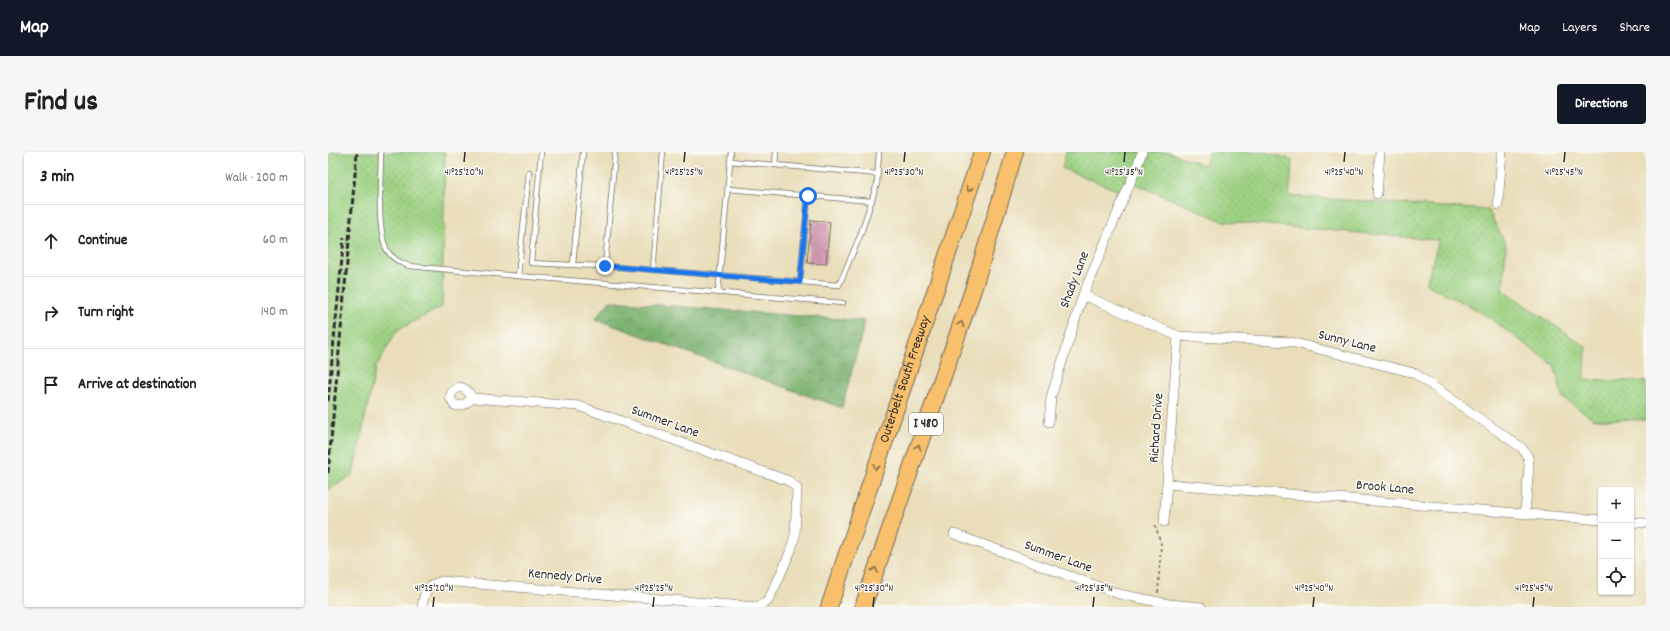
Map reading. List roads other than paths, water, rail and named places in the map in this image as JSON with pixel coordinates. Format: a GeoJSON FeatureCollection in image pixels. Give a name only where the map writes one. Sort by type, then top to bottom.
{"type":"FeatureCollection","features":[{"type":"Feature","properties":{"kind":"highway","name":"Outerbelt South Freeway"},"geometry":{"type":"LineString","coordinates":[[829,607],[982,152]]}},
{"type":"Feature","properties":{"kind":"highway","name":"I 480"},"geometry":{"type":"LineString","coordinates":[[863,607],[973,290],[1015,152]]}},
{"type":"Feature","properties":{"kind":"street","name":"Shady Lane"},"geometry":{"type":"LineString","coordinates":[[1049,422],[1051,397],[1083,295],[1142,152]]}},
{"type":"Feature","properties":{"kind":"street"},"geometry":{"type":"LineString","coordinates":[[1377,194],[1380,152]]}},
{"type":"Feature","properties":{"kind":"street"},"geometry":{"type":"LineString","coordinates":[[1498,205],[1502,152]]}},
{"type":"Feature","properties":{"kind":"street","name":"Sunny Lane"},"geometry":{"type":"LineString","coordinates":[[1083,295],[1178,336],[1291,342],[1414,373],[1522,448],[1528,457],[1529,466],[1525,513]]}},
{"type":"Feature","properties":{"kind":"street","name":"Richard Drive"},"geometry":{"type":"LineString","coordinates":[[1164,522],[1178,336]]}},
{"type":"Feature","properties":{"kind":"street","name":"Summer Lane"},"geometry":{"type":"LineString","coordinates":[[472,398],[579,406],[789,481],[797,488],[795,535]]}},
{"type":"Feature","properties":{"kind":"street","name":"Brook Lane"},"geometry":{"type":"LineString","coordinates":[[1168,484],[1598,520]]}},
{"type":"Feature","properties":{"kind":"street"},"geometry":{"type":"LineString","coordinates":[[1634,522],[1646,523]]}},
{"type":"Feature","properties":{"kind":"street","name":"Summer Lane"},"geometry":{"type":"LineString","coordinates":[[954,534],[1119,594],[1169,604],[1201,607]]}},
{"type":"Feature","properties":{"kind":"street","name":"Kennedy Drive"},"geometry":{"type":"LineString","coordinates":[[422,607],[425,592],[432,584],[442,581],[756,607],[767,602],[791,550],[795,535]]}},
{"type":"Feature","properties":{"kind":"lane"},"geometry":{"type":"LineString","coordinates":[[381,152],[382,232],[387,251],[399,262],[409,266],[843,303]]}},
{"type":"Feature","properties":{"kind":"lane"},"geometry":{"type":"LineString","coordinates":[[540,152],[531,263],[605,266],[839,285],[860,236],[872,201],[877,184],[880,152]]}},
{"type":"Feature","properties":{"kind":"lane"},"geometry":{"type":"LineString","coordinates":[[573,265],[583,152]]}},
{"type":"Feature","properties":{"kind":"lane"},"geometry":{"type":"LineString","coordinates":[[605,266],[615,152]]}},
{"type":"Feature","properties":{"kind":"lane"},"geometry":{"type":"LineString","coordinates":[[653,270],[663,152]]}},
{"type":"Feature","properties":{"kind":"lane"},"geometry":{"type":"LineString","coordinates":[[718,293],[731,152]]}},
{"type":"Feature","properties":{"kind":"lane"},"geometry":{"type":"LineString","coordinates":[[775,165],[776,152]]}},
{"type":"Feature","properties":{"kind":"lane"},"geometry":{"type":"LineString","coordinates":[[730,161],[878,174]]}},
{"type":"Feature","properties":{"kind":"lane"},"geometry":{"type":"LineString","coordinates":[[518,276],[529,172]]}},
{"type":"Feature","properties":{"kind":"lane"},"geometry":{"type":"LineString","coordinates":[[728,189],[872,201]]}},
{"type":"Feature","properties":{"kind":"lane"},"geometry":{"type":"LineString","coordinates":[[800,282],[808,196]]}},
{"type":"Feature","properties":{"kind":"railway"},"geometry":{"type":"LineString","coordinates":[[328,473],[357,152]]}},
{"type":"Feature","properties":{"kind":"railway"},"geometry":{"type":"LineString","coordinates":[[328,401],[344,238]]}}]}
